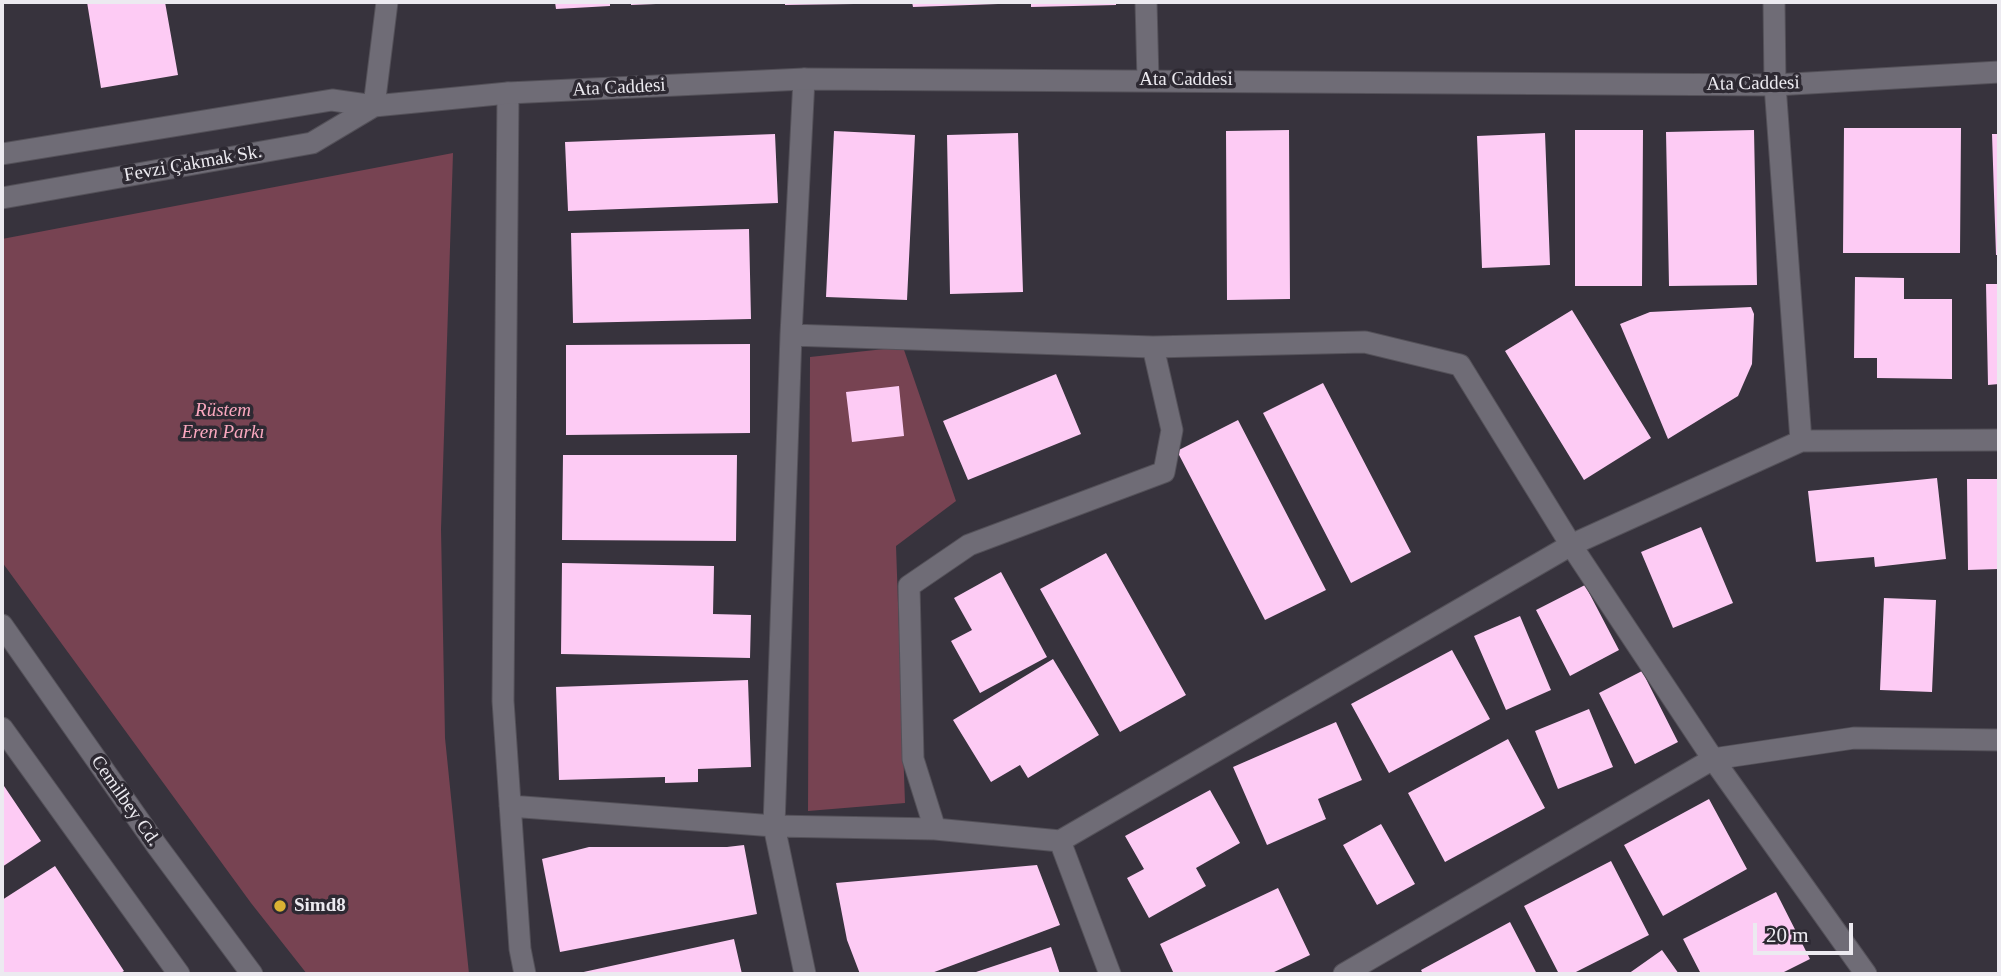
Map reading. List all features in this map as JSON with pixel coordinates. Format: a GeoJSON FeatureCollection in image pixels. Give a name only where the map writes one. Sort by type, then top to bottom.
{"type":"FeatureCollection","features":[{"type":"Feature","properties":{"kind":"street"},"geometry":{"type":"LineString","coordinates":[[2,154],[332,100],[374,106],[387,2]]}},
{"type":"Feature","properties":{"kind":"street"},"geometry":{"type":"LineString","coordinates":[[1146,2],[1149,79]]}},
{"type":"Feature","properties":{"kind":"street"},"geometry":{"type":"LineString","coordinates":[[1774,2],[1775,85],[1801,441]]}},
{"type":"Feature","properties":{"kind":"street","name":"Ata Caddesi"},"geometry":{"type":"LineString","coordinates":[[374,106],[508,93],[804,79],[1149,79],[1775,85],[1999,72]]}},
{"type":"Feature","properties":{"kind":"street"},"geometry":{"type":"LineString","coordinates":[[804,79],[791,335],[774,826],[805,974]]}},
{"type":"Feature","properties":{"kind":"street"},"geometry":{"type":"LineString","coordinates":[[508,93],[503,701],[520,949],[525,974]]}},
{"type":"Feature","properties":{"kind":"street","name":"Fevzi Çakmak Sk."},"geometry":{"type":"LineString","coordinates":[[2,198],[312,144],[374,106]]}},
{"type":"Feature","properties":{"kind":"street"},"geometry":{"type":"LineString","coordinates":[[791,335],[1153,347],[1365,342],[1460,365],[1571,545],[1713,759],[1866,974]]}},
{"type":"Feature","properties":{"kind":"street"},"geometry":{"type":"LineString","coordinates":[[935,829],[914,759],[909,586],[969,545],[1164,472],[1172,429],[1153,347]]}},
{"type":"Feature","properties":{"kind":"street"},"geometry":{"type":"LineString","coordinates":[[510,806],[774,826],[935,829],[1060,841],[1571,545],[1801,441],[1999,440]]}},
{"type":"Feature","properties":{"kind":"street","name":"Cemilbey Cd."},"geometry":{"type":"LineString","coordinates":[[2,625],[157,846],[251,974]]}},
{"type":"Feature","properties":{"kind":"street"},"geometry":{"type":"LineString","coordinates":[[2,728],[179,974]]}},
{"type":"Feature","properties":{"kind":"street"},"geometry":{"type":"LineString","coordinates":[[1344,974],[1713,759],[1854,738],[1999,740]]}},
{"type":"Feature","properties":{"kind":"street"},"geometry":{"type":"LineString","coordinates":[[1060,841],[1110,974]]}},
{"type":"Feature","properties":{"kind":"green space","name":"Rüstem Eren Parkı"},"geometry":{"type":"Polygon","coordinates":[[[453,153],[441,529],[445,738],[469,974],[307,974],[251,903],[2,562],[2,239],[453,153]]]}},
{"type":"Feature","properties":{"kind":"green space"},"geometry":{"type":"Polygon","coordinates":[[[903,347],[956,501],[896,546],[905,803],[808,811],[810,357],[903,347]]]}},
{"type":"Feature","properties":{"kind":"building"},"geometry":{"type":"Polygon","coordinates":[[[87,2],[165,2],[178,75],[101,88],[87,2]]]}},
{"type":"Feature","properties":{"kind":"building"},"geometry":{"type":"Polygon","coordinates":[[[555,2],[610,2],[610,6],[556,9],[555,2]]]}},
{"type":"Feature","properties":{"kind":"building"},"geometry":{"type":"Polygon","coordinates":[[[631,2],[656,2],[656,4],[631,5],[631,2]]]}},
{"type":"Feature","properties":{"kind":"building"},"geometry":{"type":"Polygon","coordinates":[[[785,2],[854,2],[854,4],[785,5],[785,2]]]}},
{"type":"Feature","properties":{"kind":"building"},"geometry":{"type":"Polygon","coordinates":[[[912,2],[998,2],[998,4],[913,7],[912,2]]]}},
{"type":"Feature","properties":{"kind":"building"},"geometry":{"type":"Polygon","coordinates":[[[1031,2],[1116,2],[1116,5],[1031,7],[1031,2]]]}},
{"type":"Feature","properties":{"kind":"building"},"geometry":{"type":"Polygon","coordinates":[[[1844,128],[1961,128],[1960,253],[1843,253],[1844,128]]]}},
{"type":"Feature","properties":{"kind":"building"},"geometry":{"type":"Polygon","coordinates":[[[1289,130],[1290,299],[1227,300],[1226,131],[1289,130]]]}},
{"type":"Feature","properties":{"kind":"building"},"geometry":{"type":"Polygon","coordinates":[[[1575,130],[1643,130],[1642,286],[1575,286],[1575,130]]]}},
{"type":"Feature","properties":{"kind":"building"},"geometry":{"type":"Polygon","coordinates":[[[1754,130],[1757,285],[1669,286],[1666,132],[1754,130]]]}},
{"type":"Feature","properties":{"kind":"building"},"geometry":{"type":"Polygon","coordinates":[[[834,131],[915,135],[907,300],[826,297],[834,131]]]}},
{"type":"Feature","properties":{"kind":"building"},"geometry":{"type":"Polygon","coordinates":[[[1018,133],[1023,292],[950,294],[947,135],[1018,133]]]}},
{"type":"Feature","properties":{"kind":"building"},"geometry":{"type":"Polygon","coordinates":[[[1545,133],[1550,265],[1482,268],[1477,136],[1545,133]]]}},
{"type":"Feature","properties":{"kind":"building"},"geometry":{"type":"Polygon","coordinates":[[[775,134],[778,203],[568,211],[565,142],[775,134]]]}},
{"type":"Feature","properties":{"kind":"building"},"geometry":{"type":"Polygon","coordinates":[[[1992,134],[1999,134],[1999,255],[1996,255],[1992,134]]]}},
{"type":"Feature","properties":{"kind":"building"},"geometry":{"type":"Polygon","coordinates":[[[749,229],[751,319],[573,323],[571,233],[749,229]]]}},
{"type":"Feature","properties":{"kind":"building"},"geometry":{"type":"Polygon","coordinates":[[[1855,277],[1904,278],[1904,299],[1952,299],[1952,379],[1877,378],[1877,358],[1854,358],[1855,277]]]}},
{"type":"Feature","properties":{"kind":"building"},"geometry":{"type":"Polygon","coordinates":[[[1986,284],[1999,284],[1999,384],[1988,385],[1986,284]]]}},
{"type":"Feature","properties":{"kind":"building"},"geometry":{"type":"Polygon","coordinates":[[[1751,307],[1754,314],[1752,364],[1738,396],[1668,439],[1620,324],[1650,312],[1751,307]]]}},
{"type":"Feature","properties":{"kind":"building"},"geometry":{"type":"Polygon","coordinates":[[[1572,310],[1651,438],[1584,480],[1505,351],[1572,310]]]}},
{"type":"Feature","properties":{"kind":"building"},"geometry":{"type":"Polygon","coordinates":[[[750,344],[750,433],[566,435],[566,345],[750,344]]]}},
{"type":"Feature","properties":{"kind":"building"},"geometry":{"type":"Polygon","coordinates":[[[1056,374],[1081,434],[968,480],[943,421],[1056,374]]]}},
{"type":"Feature","properties":{"kind":"building"},"geometry":{"type":"Polygon","coordinates":[[[1323,383],[1411,552],[1351,583],[1263,413],[1323,383]]]}},
{"type":"Feature","properties":{"kind":"building"},"geometry":{"type":"Polygon","coordinates":[[[899,386],[904,436],[852,442],[846,392],[899,386]]]}},
{"type":"Feature","properties":{"kind":"building"},"geometry":{"type":"Polygon","coordinates":[[[1238,420],[1326,590],[1265,620],[1177,451],[1238,420]]]}},
{"type":"Feature","properties":{"kind":"building"},"geometry":{"type":"Polygon","coordinates":[[[563,455],[737,455],[736,541],[562,540],[563,455]]]}},
{"type":"Feature","properties":{"kind":"building"},"geometry":{"type":"Polygon","coordinates":[[[1937,478],[1946,559],[1875,567],[1874,557],[1816,562],[1808,491],[1937,478]]]}},
{"type":"Feature","properties":{"kind":"building"},"geometry":{"type":"Polygon","coordinates":[[[1967,479],[1999,479],[1999,569],[1968,570],[1967,479]]]}},
{"type":"Feature","properties":{"kind":"building"},"geometry":{"type":"Polygon","coordinates":[[[1701,527],[1733,603],[1673,628],[1641,552],[1701,527]]]}},
{"type":"Feature","properties":{"kind":"building"},"geometry":{"type":"Polygon","coordinates":[[[1106,553],[1186,695],[1120,732],[1040,589],[1106,553]]]}},
{"type":"Feature","properties":{"kind":"building"},"geometry":{"type":"Polygon","coordinates":[[[562,563],[714,566],[713,614],[751,615],[750,658],[561,654],[562,563]]]}},
{"type":"Feature","properties":{"kind":"building"},"geometry":{"type":"Polygon","coordinates":[[[1001,572],[1047,657],[980,693],[951,641],[972,630],[954,598],[1001,572]]]}},
{"type":"Feature","properties":{"kind":"building"},"geometry":{"type":"Polygon","coordinates":[[[1585,585],[1619,650],[1570,676],[1536,610],[1585,585]]]}},
{"type":"Feature","properties":{"kind":"building"},"geometry":{"type":"Polygon","coordinates":[[[1884,598],[1936,600],[1932,692],[1880,690],[1884,598]]]}},
{"type":"Feature","properties":{"kind":"building"},"geometry":{"type":"Polygon","coordinates":[[[1520,616],[1551,690],[1506,710],[1474,636],[1520,616]]]}},
{"type":"Feature","properties":{"kind":"building"},"geometry":{"type":"Polygon","coordinates":[[[1452,650],[1490,719],[1389,773],[1351,704],[1452,650]]]}},
{"type":"Feature","properties":{"kind":"building"},"geometry":{"type":"Polygon","coordinates":[[[1053,659],[1099,735],[1028,778],[1020,765],[991,782],[953,720],[1053,659]]]}},
{"type":"Feature","properties":{"kind":"building"},"geometry":{"type":"Polygon","coordinates":[[[1642,671],[1678,742],[1635,764],[1599,693],[1642,671]]]}},
{"type":"Feature","properties":{"kind":"building"},"geometry":{"type":"Polygon","coordinates":[[[748,680],[751,767],[698,769],[698,782],[665,783],[665,777],[559,780],[556,687],[748,680]]]}},
{"type":"Feature","properties":{"kind":"building"},"geometry":{"type":"Polygon","coordinates":[[[1589,709],[1613,767],[1558,789],[1535,731],[1589,709]]]}},
{"type":"Feature","properties":{"kind":"building"},"geometry":{"type":"Polygon","coordinates":[[[1336,722],[1362,780],[1318,799],[1326,819],[1267,845],[1233,767],[1336,722]]]}},
{"type":"Feature","properties":{"kind":"building"},"geometry":{"type":"Polygon","coordinates":[[[1508,739],[1545,808],[1445,862],[1408,793],[1508,739]]]}},
{"type":"Feature","properties":{"kind":"building"},"geometry":{"type":"Polygon","coordinates":[[[2,783],[41,841],[2,867],[2,783]]]}},
{"type":"Feature","properties":{"kind":"building"},"geometry":{"type":"Polygon","coordinates":[[[1210,790],[1240,843],[1196,868],[1206,886],[1149,918],[1127,878],[1144,869],[1125,836],[1210,790]]]}},
{"type":"Feature","properties":{"kind":"building"},"geometry":{"type":"Polygon","coordinates":[[[1709,799],[1747,869],[1663,916],[1624,845],[1709,799]]]}},
{"type":"Feature","properties":{"kind":"building"},"geometry":{"type":"Polygon","coordinates":[[[1381,824],[1415,884],[1377,905],[1343,845],[1381,824]]]}},
{"type":"Feature","properties":{"kind":"building"},"geometry":{"type":"Polygon","coordinates":[[[744,845],[757,914],[560,952],[542,859],[589,847],[744,845]]]}},
{"type":"Feature","properties":{"kind":"building"},"geometry":{"type":"Polygon","coordinates":[[[1611,861],[1649,935],[1572,974],[1559,974],[1524,906],[1611,861]]]}},
{"type":"Feature","properties":{"kind":"building"},"geometry":{"type":"Polygon","coordinates":[[[1037,865],[1060,925],[929,974],[860,974],[847,940],[836,883],[1037,865]]]}},
{"type":"Feature","properties":{"kind":"building"},"geometry":{"type":"Polygon","coordinates":[[[55,866],[124,971],[119,974],[2,974],[2,900],[55,866]]]}},
{"type":"Feature","properties":{"kind":"building"},"geometry":{"type":"Polygon","coordinates":[[[1278,888],[1310,955],[1270,974],[1174,974],[1160,944],[1278,888]]]}},
{"type":"Feature","properties":{"kind":"building"},"geometry":{"type":"Polygon","coordinates":[[[1776,892],[1810,959],[1780,974],[1701,974],[1683,939],[1776,892]]]}},
{"type":"Feature","properties":{"kind":"building"},"geometry":{"type":"Polygon","coordinates":[[[1510,922],[1537,974],[1423,974],[1421,970],[1510,922]]]}},
{"type":"Feature","properties":{"kind":"building"},"geometry":{"type":"Polygon","coordinates":[[[734,939],[742,974],[579,974],[579,973],[734,939]]]}},
{"type":"Feature","properties":{"kind":"building"},"geometry":{"type":"Polygon","coordinates":[[[1051,947],[1060,974],[970,974],[1051,947]]]}},
{"type":"Feature","properties":{"kind":"building"},"geometry":{"type":"Polygon","coordinates":[[[1662,950],[1679,974],[1628,974],[1662,950]]]}},
{"type":"Feature","properties":{"kind":"place","name":"Simd8"},"geometry":{"type":"Point","coordinates":[280,906]}}]}
